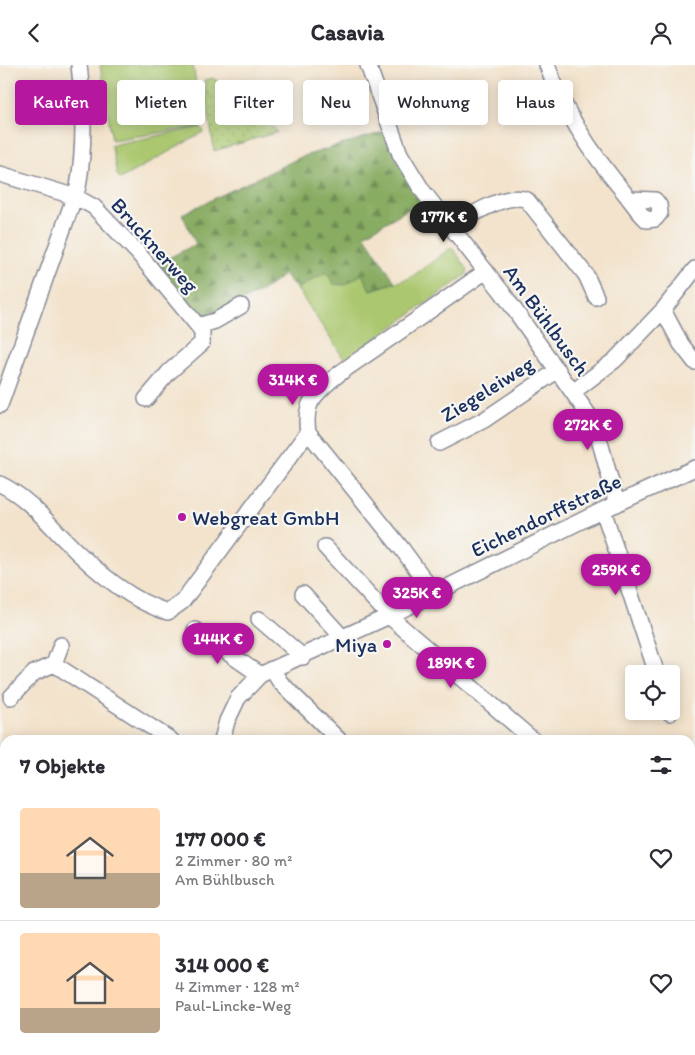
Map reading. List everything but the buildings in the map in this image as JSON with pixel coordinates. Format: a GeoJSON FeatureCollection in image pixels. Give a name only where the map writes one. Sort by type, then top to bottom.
{"type":"FeatureCollection","features":[{"type":"Feature","properties":{"kind":"street"},"geometry":{"type":"LineString","coordinates":[[1,398],[76,197],[81,168],[84,118],[79,65]]}},
{"type":"Feature","properties":{"kind":"street","name":"Am Bühlbusch"},"geometry":{"type":"LineString","coordinates":[[368,65],[400,154],[422,191],[486,271],[574,392],[595,425],[610,507],[654,665]]}},
{"type":"Feature","properties":{"kind":"street"},"geometry":{"type":"LineString","coordinates":[[547,65],[584,139],[629,199]]}},
{"type":"Feature","properties":{"kind":"street","name":"Brucknerweg"},"geometry":{"type":"LineString","coordinates":[[0,174],[76,197],[94,207],[138,253],[198,326],[202,333],[202,343],[169,372],[146,399]]}},
{"type":"Feature","properties":{"kind":"street"},"geometry":{"type":"LineString","coordinates":[[450,228],[478,211],[498,202],[521,197],[527,200],[586,275],[596,297]]}},
{"type":"Feature","properties":{"kind":"street"},"geometry":{"type":"LineString","coordinates":[[574,392],[615,360],[663,310],[695,269]]}},
{"type":"Feature","properties":{"kind":"street"},"geometry":{"type":"LineString","coordinates":[[434,593],[402,549],[308,432],[306,424],[308,407],[314,397],[324,387],[486,271]]}},
{"type":"Feature","properties":{"kind":"street","name":"Brucknerweg"},"geometry":{"type":"LineString","coordinates":[[198,326],[215,321],[241,305]]}},
{"type":"Feature","properties":{"kind":"street"},"geometry":{"type":"LineString","coordinates":[[663,310],[681,344],[695,362]]}},
{"type":"Feature","properties":{"kind":"street","name":"Ziegeleiweg"},"geometry":{"type":"LineString","coordinates":[[439,443],[484,419],[558,370]]}},
{"type":"Feature","properties":{"kind":"street"},"geometry":{"type":"LineString","coordinates":[[0,485],[13,490],[30,504],[98,572],[153,607],[168,612],[182,602],[308,432]]}},
{"type":"Feature","properties":{"kind":"street","name":"Eichendorffstraße"},"geometry":{"type":"LineString","coordinates":[[223,735],[227,721],[238,697],[266,672],[343,638],[610,507],[695,468]]}},
{"type":"Feature","properties":{"kind":"street"},"geometry":{"type":"LineString","coordinates":[[325,547],[389,616],[527,735]]}},
{"type":"Feature","properties":{"kind":"street"},"geometry":{"type":"LineString","coordinates":[[303,595],[343,638]]}},
{"type":"Feature","properties":{"kind":"street"},"geometry":{"type":"LineString","coordinates":[[259,619],[303,657]]}},
{"type":"Feature","properties":{"kind":"street"},"geometry":{"type":"LineString","coordinates":[[195,630],[280,682],[334,735]]}},
{"type":"Feature","properties":{"kind":"street"},"geometry":{"type":"LineString","coordinates":[[11,697],[34,673],[54,664],[61,645]]}},
{"type":"Feature","properties":{"kind":"street"},"geometry":{"type":"LineString","coordinates":[[54,664],[162,735]]}},
{"type":"Feature","properties":{"kind":"green space"},"geometry":{"type":"Polygon","coordinates":[[[100,65],[193,65],[195,80],[117,80],[117,125],[203,126],[112,140],[107,109],[107,80],[102,80],[100,65]]]}},
{"type":"Feature","properties":{"kind":"green space"},"geometry":{"type":"Polygon","coordinates":[[[213,78],[216,80],[215,125],[271,125],[278,132],[214,151],[204,80],[213,78]]]}},
{"type":"Feature","properties":{"kind":"green space"},"geometry":{"type":"Polygon","coordinates":[[[201,127],[204,132],[120,179],[117,174],[111,145],[201,127]]]}},
{"type":"Feature","properties":{"kind":"green space"},"geometry":{"type":"Polygon","coordinates":[[[383,132],[424,200],[364,235],[395,282],[370,290],[362,274],[345,285],[334,284],[326,272],[297,289],[284,274],[265,288],[242,301],[218,311],[195,317],[153,266],[196,244],[182,214],[301,157],[383,132]]]}},
{"type":"Feature","properties":{"kind":"green space"},"geometry":{"type":"Polygon","coordinates":[[[452,247],[468,270],[466,275],[345,360],[297,289],[326,272],[362,273],[371,290],[410,278],[452,247]]]}},
{"type":"Feature","properties":{"kind":"place","name":"Webgreat GmbH"},"geometry":{"type":"Point","coordinates":[182,517]}},
{"type":"Feature","properties":{"kind":"place","name":"Miya"},"geometry":{"type":"Point","coordinates":[387,644]}}]}
